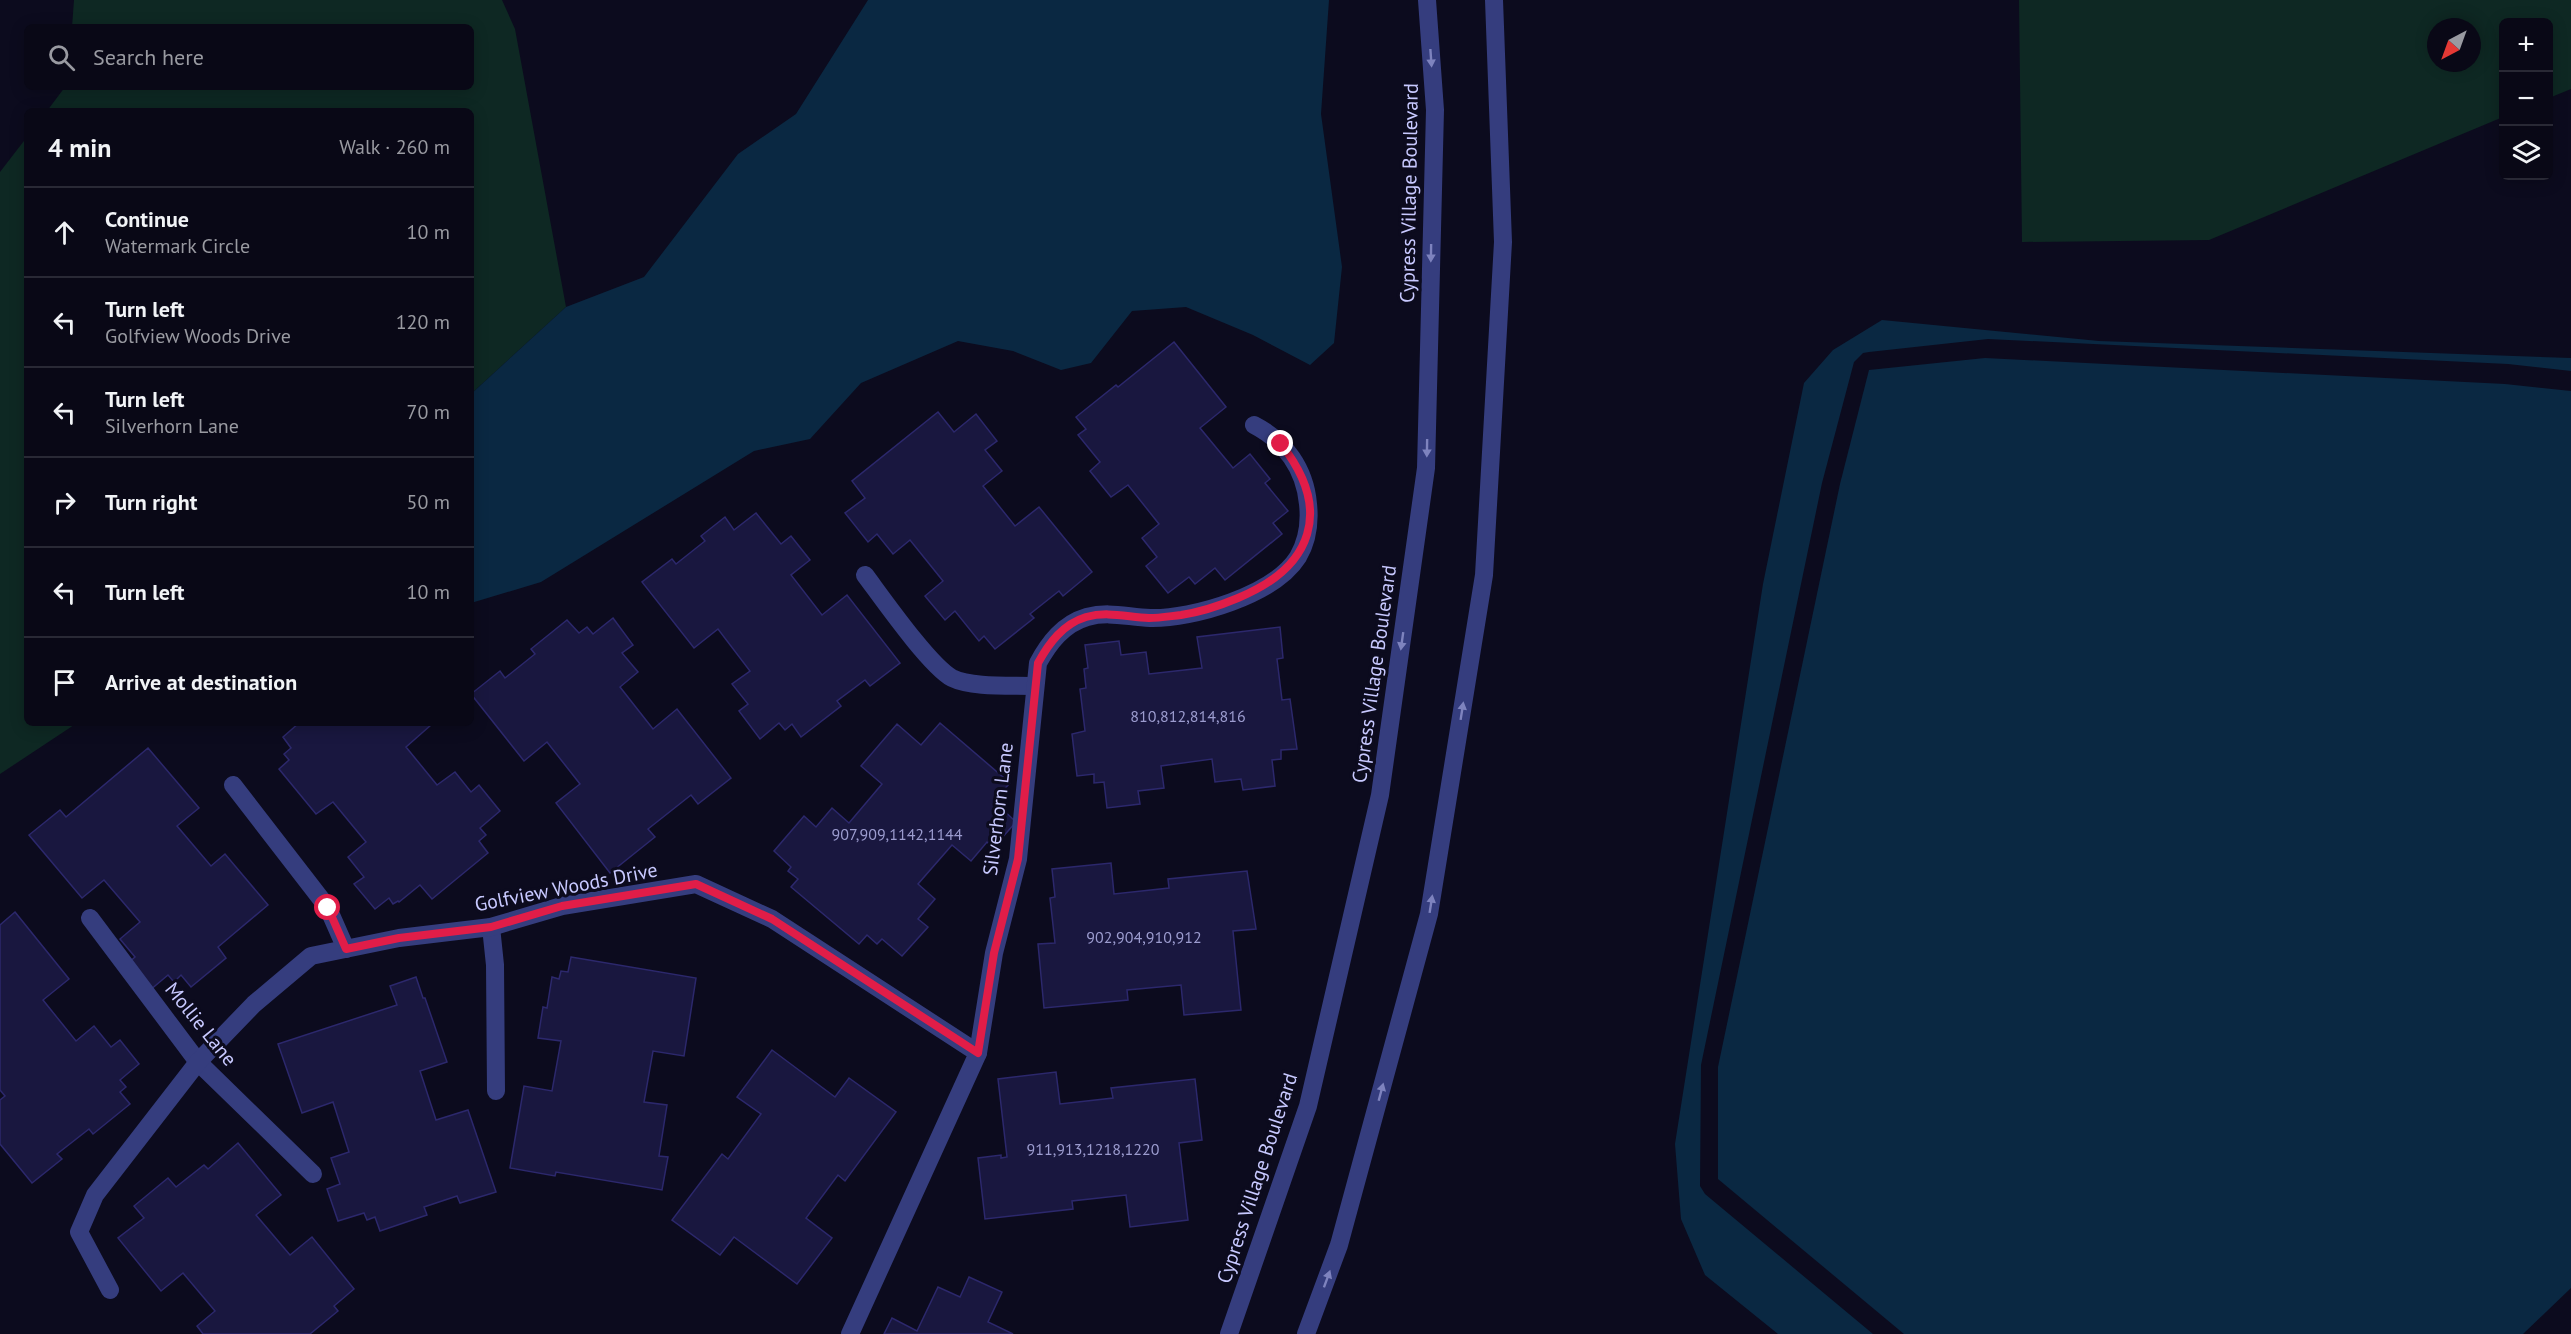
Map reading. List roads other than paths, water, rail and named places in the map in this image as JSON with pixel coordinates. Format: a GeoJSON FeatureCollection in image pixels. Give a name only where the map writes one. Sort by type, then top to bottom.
{"type":"FeatureCollection","features":[{"type":"Feature","properties":{"kind":"street","name":"Cypress Village Boulevard"},"geometry":{"type":"LineString","coordinates":[[1228,1334],[1308,1106],[1380,795],[1426,468],[1435,110],[1427,0]]}},
{"type":"Feature","properties":{"kind":"street"},"geometry":{"type":"LineString","coordinates":[[1306,1334],[1339,1245],[1429,914],[1484,575],[1503,242],[1494,0]]}},
{"type":"Feature","properties":{"kind":"street","name":"Silverhorn Lane"},"geometry":{"type":"LineString","coordinates":[[978,1053],[994,953],[1018,859],[1038,663],[1049,643],[1066,627],[1084,618],[1109,613],[1150,618],[1204,611],[1248,594],[1284,572],[1297,558],[1306,538],[1310,519],[1307,492],[1292,457],[1269,433],[1254,425]]}},
{"type":"Feature","properties":{"kind":"street"},"geometry":{"type":"LineString","coordinates":[[865,575],[935,664],[953,678],[981,684],[1035,686]]}},
{"type":"Feature","properties":{"kind":"street"},"geometry":{"type":"LineString","coordinates":[[233,785],[328,908],[346,949]]}},
{"type":"Feature","properties":{"kind":"street","name":"Golfview Woods Drive"},"geometry":{"type":"LineString","coordinates":[[110,1290],[79,1232],[95,1195],[198,1062],[254,1004],[311,956],[399,938],[491,927],[562,906],[696,884],[772,919],[978,1053]]}},
{"type":"Feature","properties":{"kind":"street","name":"Mollie Lane"},"geometry":{"type":"LineString","coordinates":[[90,918],[198,1062],[313,1174]]}},
{"type":"Feature","properties":{"kind":"street"},"geometry":{"type":"LineString","coordinates":[[491,927],[495,965],[496,1090]]}},
{"type":"Feature","properties":{"kind":"street"},"geometry":{"type":"LineString","coordinates":[[850,1334],[978,1053]]}},
{"type":"Feature","properties":{"kind":"water"},"geometry":{"type":"Polygon","coordinates":[[[868,0],[1329,0],[1321,114],[1342,267],[1334,343],[1310,365],[1253,335],[1186,307],[1132,311],[1091,363],[1061,370],[1013,351],[958,341],[861,383],[810,439],[754,451],[541,582],[474,602],[474,391],[566,307],[644,277],[738,154],[796,114],[868,0]]]}},
{"type":"Feature","properties":{"kind":"water"},"geometry":{"type":"Polygon","coordinates":[[[1882,320],[2099,341],[2571,358],[2571,371],[2508,364],[1988,339],[1863,353],[1854,362],[1822,483],[1701,1065],[1700,1186],[1705,1194],[1873,1334],[1778,1334],[1705,1275],[1681,1219],[1675,1144],[1763,584],[1804,383],[1833,350],[1882,320]]]}},
{"type":"Feature","properties":{"kind":"water"},"geometry":{"type":"Polygon","coordinates":[[[1985,358],[2505,384],[2571,391],[2571,1288],[2523,1334],[1904,1334],[1718,1179],[1718,1067],[1840,484],[1869,370],[1985,358]]]}}]}
